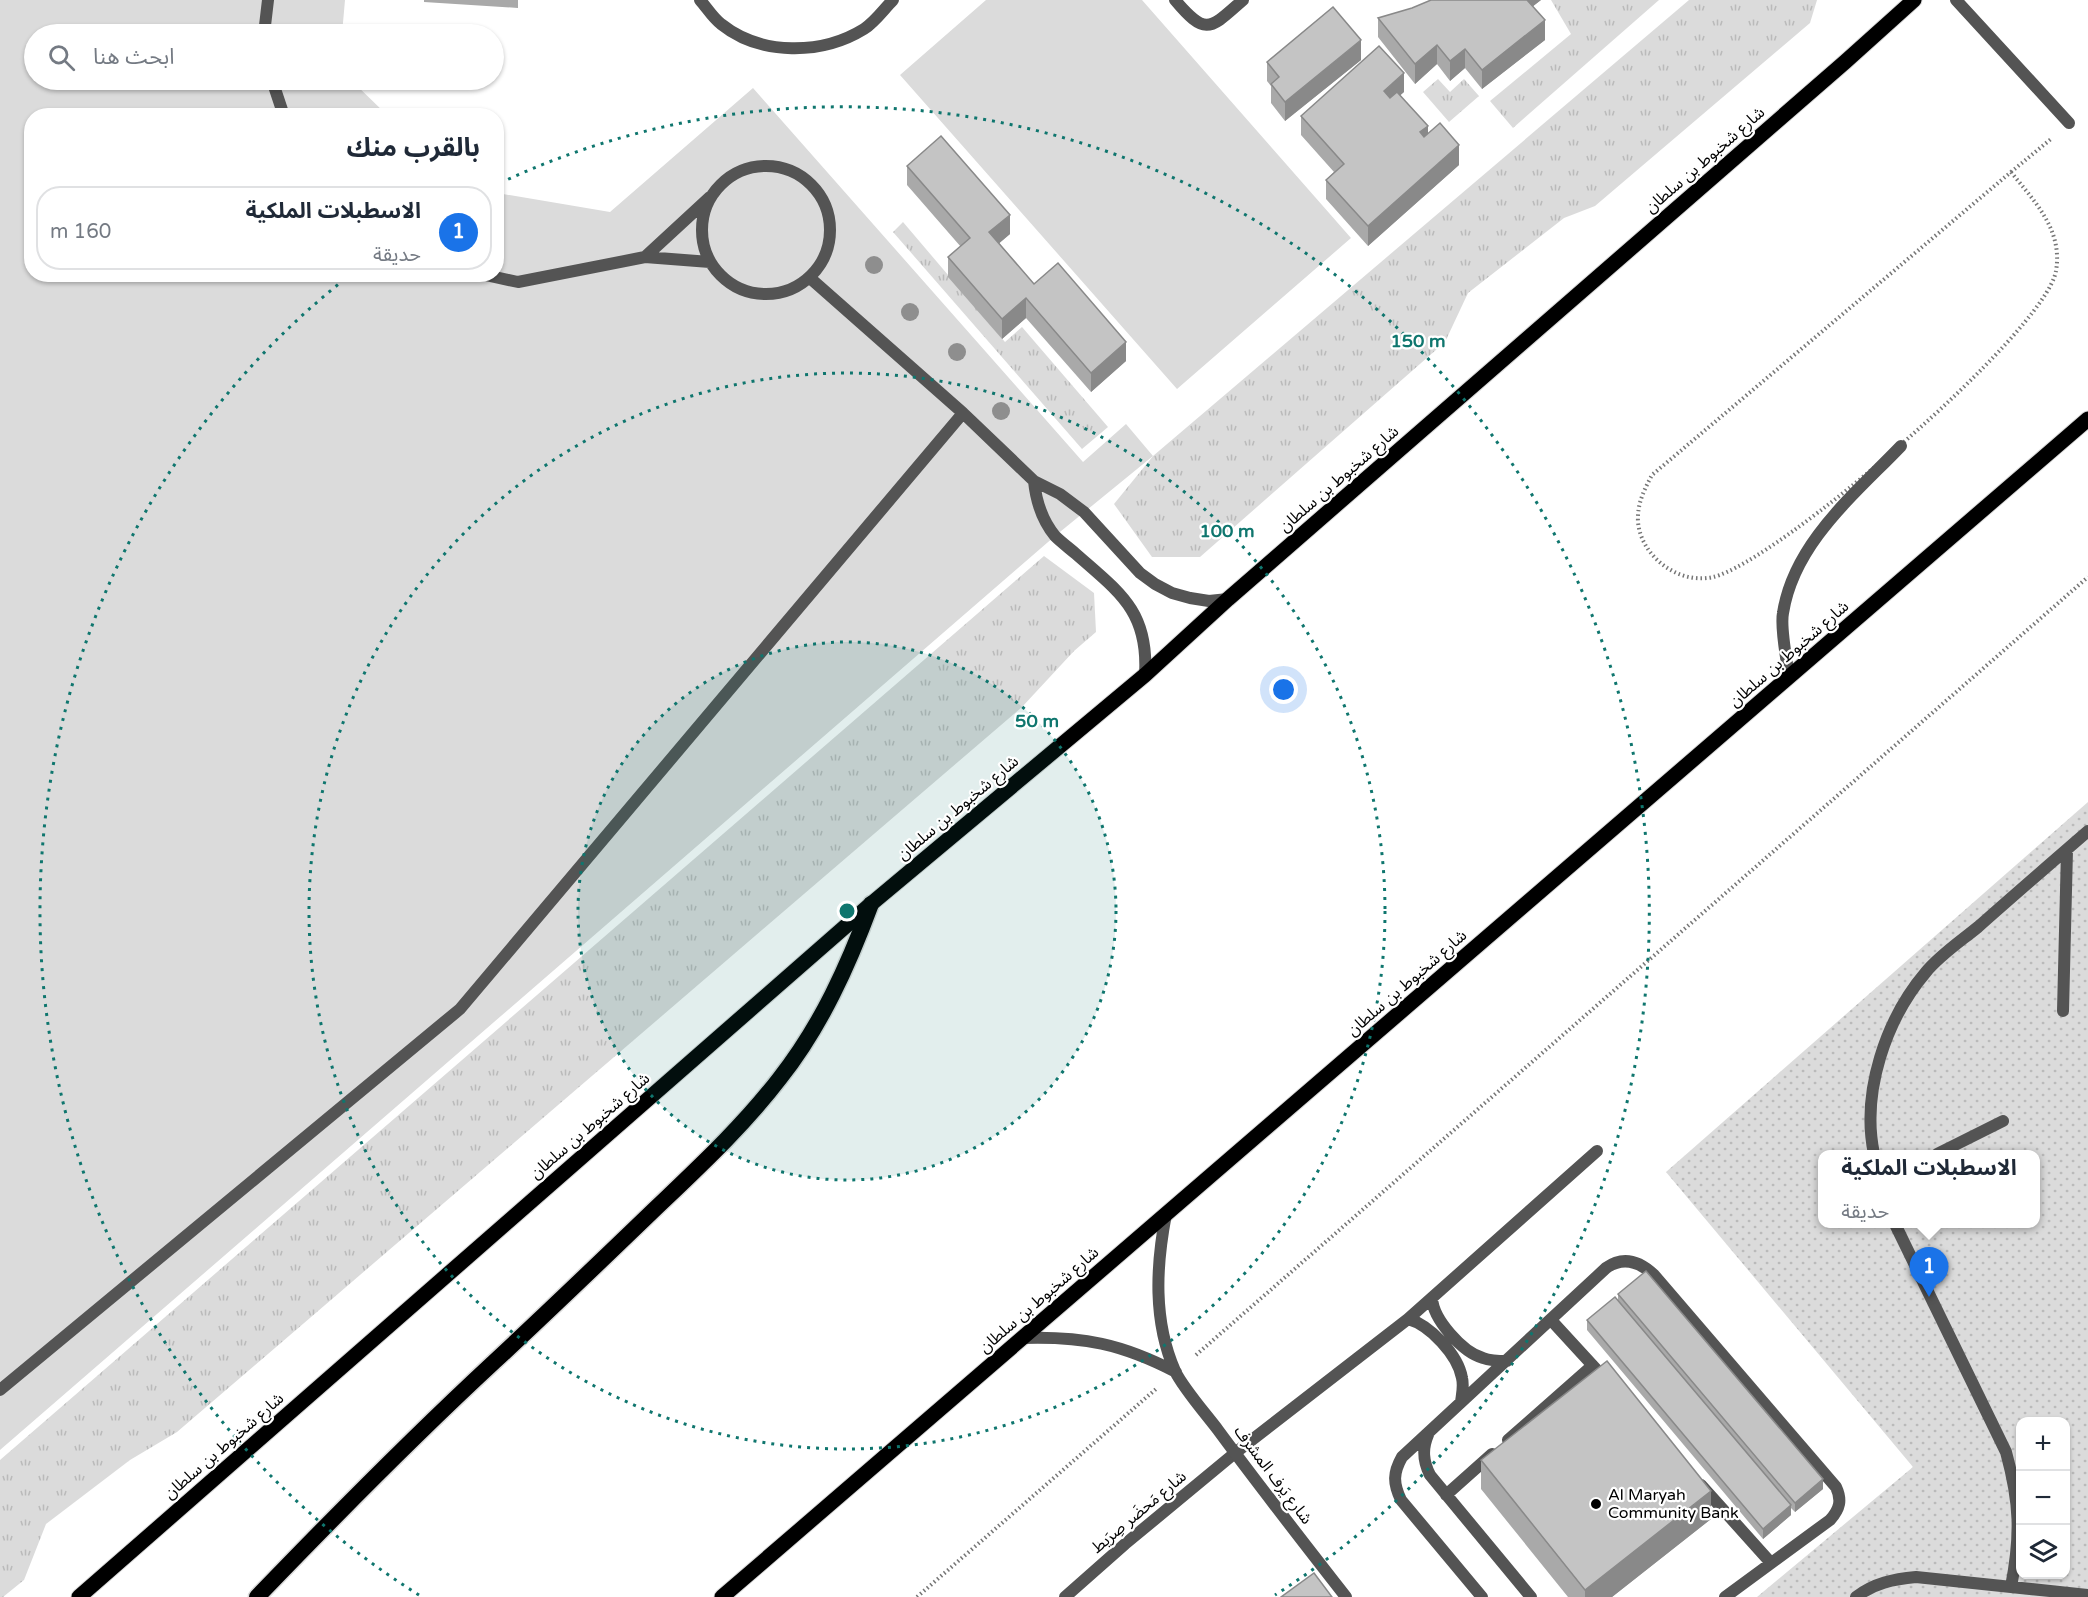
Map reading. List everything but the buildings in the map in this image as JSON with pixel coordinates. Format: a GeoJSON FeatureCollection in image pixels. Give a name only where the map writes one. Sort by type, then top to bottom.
{"type":"FeatureCollection","features":[{"type":"Feature","properties":{"kind":"highway"},"geometry":{"type":"LineString","coordinates":[[257,1597],[355,1496],[716,1150],[750,1114],[781,1077],[833,994],[854,950],[871,904]]}},
{"type":"Feature","properties":{"kind":"main road","name":"شارع شخبوط بن سلطان"},"geometry":{"type":"LineString","coordinates":[[79,1597],[871,904],[1145,675],[1228,599],[1914,0]]}},
{"type":"Feature","properties":{"kind":"main road","name":"شارع شخبوط بن سلطان"},"geometry":{"type":"LineString","coordinates":[[722,1597],[2088,419]]}},
{"type":"Feature","properties":{"kind":"street"},"geometry":{"type":"LineString","coordinates":[[265,24],[268,0]]}},
{"type":"Feature","properties":{"kind":"street"},"geometry":{"type":"LineString","coordinates":[[700,0],[721,24],[748,39],[777,47],[808,48],[838,42],[866,28],[893,0]]}},
{"type":"Feature","properties":{"kind":"street"},"geometry":{"type":"LineString","coordinates":[[1175,0],[1191,19],[1204,25],[1218,22],[1243,0]]}},
{"type":"Feature","properties":{"kind":"street"},"geometry":{"type":"LineString","coordinates":[[1956,0],[2069,123]]}},
{"type":"Feature","properties":{"kind":"street"},"geometry":{"type":"LineString","coordinates":[[275,90],[281,108]]}},
{"type":"Feature","properties":{"kind":"street"},"geometry":{"type":"LineString","coordinates":[[645,257],[723,182],[740,171],[760,166],[776,166],[797,173],[815,187],[827,208],[831,232],[825,258],[810,278],[789,290],[765,294],[753,293],[731,284],[710,262],[703,240],[703,218],[712,194]]}},
{"type":"Feature","properties":{"kind":"street"},"geometry":{"type":"LineString","coordinates":[[504,279],[518,282],[645,257],[710,262]]}},
{"type":"Feature","properties":{"kind":"street"},"geometry":{"type":"LineString","coordinates":[[810,278],[963,413],[1034,481],[1073,503],[1140,573],[1155,585],[1190,598],[1209,601],[1228,599]]}},
{"type":"Feature","properties":{"kind":"street"},"geometry":{"type":"LineString","coordinates":[[0,1390],[460,1009],[963,413]]}},
{"type":"Feature","properties":{"kind":"street"},"geometry":{"type":"LineString","coordinates":[[1789,677],[1782,614],[1806,550],[1836,514],[1901,446]]}},
{"type":"Feature","properties":{"kind":"street"},"geometry":{"type":"LineString","coordinates":[[1034,481],[1040,510],[1055,536],[1120,593],[1131,608],[1144,640],[1145,675]]}},
{"type":"Feature","properties":{"kind":"street"},"geometry":{"type":"LineString","coordinates":[[1874,1150],[1871,1109],[1876,1071],[1888,1035],[1905,1001],[1927,970],[2088,831]]}},
{"type":"Feature","properties":{"kind":"street"},"geometry":{"type":"LineString","coordinates":[[2063,1011],[2067,850]]}},
{"type":"Feature","properties":{"kind":"street"},"geometry":{"type":"LineString","coordinates":[[1947,1150],[2003,1121]]}},
{"type":"Feature","properties":{"kind":"street","name":"شارع مَحضَر صِرَيط"},"geometry":{"type":"LineString","coordinates":[[1065,1597],[1125,1544],[1235,1454],[1408,1319],[1597,1152]]}},
{"type":"Feature","properties":{"kind":"street","name":"شارع يَرف المشرف"},"geometry":{"type":"LineString","coordinates":[[1166,1214],[1157,1278],[1166,1341],[1176,1372],[1235,1454],[1346,1597]]}},
{"type":"Feature","properties":{"kind":"street"},"geometry":{"type":"LineString","coordinates":[[1897,1228],[2006,1452],[2015,1485],[2019,1519],[2018,1553],[2011,1587]]}},
{"type":"Feature","properties":{"kind":"street"},"geometry":{"type":"LineString","coordinates":[[1482,1597],[1401,1500],[1396,1488],[1395,1469],[1402,1457],[1614,1262],[1624,1260],[1645,1266],[1654,1275],[1836,1487],[1840,1496],[1839,1506],[1830,1520],[1725,1597]]}},
{"type":"Feature","properties":{"kind":"street"},"geometry":{"type":"LineString","coordinates":[[1432,1298],[1435,1314],[1443,1326],[1470,1352],[1481,1358],[1507,1360]]}},
{"type":"Feature","properties":{"kind":"street"},"geometry":{"type":"LineString","coordinates":[[1408,1319],[1425,1325],[1458,1365],[1462,1377],[1461,1402]]}},
{"type":"Feature","properties":{"kind":"street"},"geometry":{"type":"LineString","coordinates":[[1551,1320],[1616,1392]]}},
{"type":"Feature","properties":{"kind":"street","name":"شارع يَرف المشرف"},"geometry":{"type":"LineString","coordinates":[[1022,1338],[1054,1337],[1118,1346],[1176,1372]]}},
{"type":"Feature","properties":{"kind":"street"},"geometry":{"type":"LineString","coordinates":[[1446,1495],[1592,1366]]}},
{"type":"Feature","properties":{"kind":"street"},"geometry":{"type":"LineString","coordinates":[[1430,1431],[1423,1454],[1430,1476],[1531,1597]]}},
{"type":"Feature","properties":{"kind":"street"},"geometry":{"type":"LineString","coordinates":[[1694,1477],[1771,1563]]}},
{"type":"Feature","properties":{"kind":"street"},"geometry":{"type":"LineString","coordinates":[[1856,1597],[1876,1584],[1916,1577],[2088,1595]]}},
{"type":"Feature","properties":{"kind":"path"},"geometry":{"type":"LineString","coordinates":[[2011,172],[2045,215],[2054,232],[2057,252],[2056,272],[2049,290],[2038,307],[1976,375],[1901,446],[1820,511],[1735,570],[1711,578],[1685,577],[1662,566],[1646,546],[1638,522],[1640,497],[1652,475],[2011,172]]}},
{"type":"Feature","properties":{"kind":"path"},"geometry":{"type":"LineString","coordinates":[[916,1597],[2088,577]]}},
{"type":"Feature","properties":{"kind":"green space"},"geometry":{"type":"Polygon","coordinates":[[[0,0],[345,0],[343,24],[24,24],[24,90],[361,90],[380,108],[24,108],[24,282],[504,282],[504,194],[610,212],[753,88],[1083,462],[1126,424],[1153,456],[1055,536],[0,1450],[0,0]]]}},
{"type":"Feature","properties":{"kind":"green space"},"geometry":{"type":"Polygon","coordinates":[[[986,0],[1142,0],[1351,238],[1177,389],[900,75],[986,0]]]}},
{"type":"Feature","properties":{"kind":"green space"},"geometry":{"type":"Polygon","coordinates":[[[1551,0],[1659,0],[1513,128],[1490,101],[1571,34],[1551,0]]]}},
{"type":"Feature","properties":{"kind":"green space"},"geometry":{"type":"Polygon","coordinates":[[[1689,0],[1817,0],[1810,23],[1595,206],[1564,218],[1468,293],[1445,342],[1200,557],[1152,557],[1114,504],[1153,456],[1689,0]]]}},
{"type":"Feature","properties":{"kind":"green space"},"geometry":{"type":"Polygon","coordinates":[[[1438,79],[1450,92],[1464,79],[1479,96],[1449,122],[1423,92],[1438,79]]]}},
{"type":"Feature","properties":{"kind":"green space"},"geometry":{"type":"Polygon","coordinates":[[[903,222],[1005,342],[1022,327],[1108,427],[1082,449],[893,232],[903,222]]]}},
{"type":"Feature","properties":{"kind":"green space"},"geometry":{"type":"Polygon","coordinates":[[[1044,556],[1094,593],[1096,632],[1074,651],[1022,707],[177,1432],[130,1460],[46,1524],[24,1580],[0,1597],[0,1460],[1044,556]]]}},
{"type":"Feature","properties":{"kind":"green space"},"geometry":{"type":"Polygon","coordinates":[[[2088,802],[2088,1597],[1757,1597],[1913,1467],[1666,1172],[2088,802]]]}},
{"type":"Feature","properties":{"kind":"place","name":"الاسطبلات الملكية"},"geometry":{"type":"Point","coordinates":[1929,1297]}},
{"type":"Feature","properties":{"kind":"place","name":"Al Maryah Community Bank"},"geometry":{"type":"Point","coordinates":[1596,1504]}}]}
